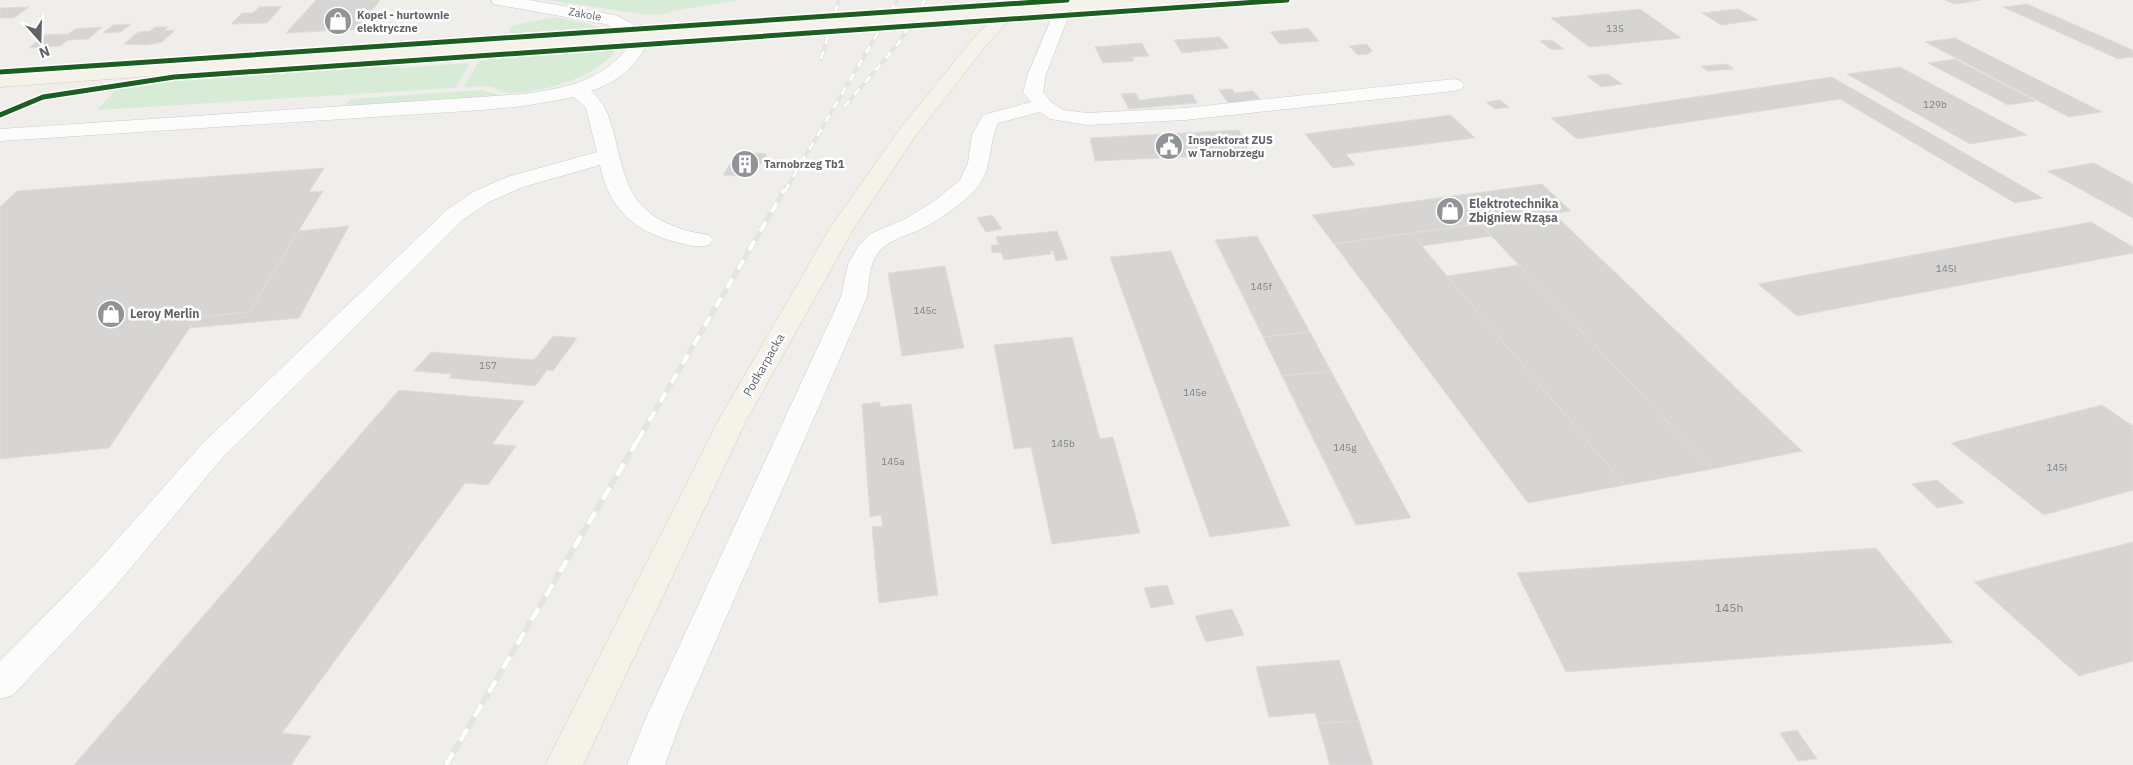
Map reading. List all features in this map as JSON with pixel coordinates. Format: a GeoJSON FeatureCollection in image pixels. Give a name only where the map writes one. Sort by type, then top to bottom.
{"type":"FeatureCollection","features":[{"type":"Feature","properties":{"kind":"main road","name":"Podkarpacka"},"geometry":{"type":"LineString","coordinates":[[564,765],[731,423],[842,228],[906,134],[978,44],[1019,0]]}},
{"type":"Feature","properties":{"kind":"main road"},"geometry":{"type":"LineString","coordinates":[[0,80],[1170,0]]}},
{"type":"Feature","properties":{"kind":"main road"},"geometry":{"type":"LineString","coordinates":[[0,90],[36,78]]}},
{"type":"Feature","properties":{"kind":"street","name":"Zakole"},"geometry":{"type":"LineString","coordinates":[[499,0],[594,15],[625,25],[635,32],[640,42],[635,54],[622,68],[602,80],[577,89]]}},
{"type":"Feature","properties":{"kind":"street"},"geometry":{"type":"LineString","coordinates":[[1067,0],[1037,74],[1033,92],[1043,105],[1057,114],[1087,119],[1186,114],[1454,85]]}},
{"type":"Feature","properties":{"kind":"street"},"geometry":{"type":"LineString","coordinates":[[0,136],[482,104],[544,97],[577,89],[595,106],[618,189],[627,206],[637,217],[649,225],[669,233],[701,240]]}},
{"type":"Feature","properties":{"kind":"street"},"geometry":{"type":"LineString","coordinates":[[646,765],[663,720],[854,297],[860,264],[867,250],[880,238],[913,224],[941,207],[969,184],[979,163],[982,136],[990,118],[1043,105]]}},
{"type":"Feature","properties":{"kind":"street"},"geometry":{"type":"LineString","coordinates":[[0,684],[102,579],[213,450],[456,214],[486,195],[515,182],[608,156]]}},
{"type":"Feature","properties":{"kind":"green space"},"geometry":{"type":"Polygon","coordinates":[[[547,0],[740,0],[663,14],[641,14],[547,0]]]}},
{"type":"Feature","properties":{"kind":"green space"},"geometry":{"type":"Polygon","coordinates":[[[554,17],[585,23],[603,29],[618,44],[612,55],[601,65],[587,73],[554,86],[509,93],[487,86],[463,88],[477,64],[508,35],[512,26],[554,17]]]}},
{"type":"Feature","properties":{"kind":"green space"},"geometry":{"type":"Polygon","coordinates":[[[470,63],[455,88],[97,110],[112,94],[115,87],[136,84],[402,65],[400,68],[470,63]]]}},
{"type":"Feature","properties":{"kind":"green space"},"geometry":{"type":"Polygon","coordinates":[[[482,90],[498,95],[345,106],[350,99],[482,90]]]}},
{"type":"Feature","properties":{"kind":"building"},"geometry":{"type":"Polygon","coordinates":[[[316,0],[380,0],[358,29],[286,33],[316,0]]]}},
{"type":"Feature","properties":{"kind":"building"},"geometry":{"type":"Polygon","coordinates":[[[1945,0],[1981,0],[1954,4],[1945,0]]]}},
{"type":"Feature","properties":{"kind":"building"},"geometry":{"type":"Polygon","coordinates":[[[2027,4],[2133,50],[2133,57],[2118,59],[2003,7],[2027,4]]]}},
{"type":"Feature","properties":{"kind":"building"},"geometry":{"type":"Polygon","coordinates":[[[282,6],[267,23],[231,24],[242,13],[253,13],[259,7],[282,6]]]}},
{"type":"Feature","properties":{"kind":"building"},"geometry":{"type":"Polygon","coordinates":[[[29,7],[14,18],[0,18],[0,8],[29,7]]]}},
{"type":"Feature","properties":{"kind":"building"},"geometry":{"type":"Polygon","coordinates":[[[1640,9],[1681,38],[1589,47],[1551,18],[1640,9]]]}},
{"type":"Feature","properties":{"kind":"building"},"geometry":{"type":"Polygon","coordinates":[[[1738,9],[1758,20],[1721,25],[1702,13],[1738,9]]]}},
{"type":"Feature","properties":{"kind":"building"},"geometry":{"type":"Polygon","coordinates":[[[131,24],[121,32],[103,33],[113,25],[131,24]]]}},
{"type":"Feature","properties":{"kind":"building"},"geometry":{"type":"Polygon","coordinates":[[[102,27],[88,39],[68,40],[60,46],[29,48],[45,35],[68,34],[75,29],[102,27]]]}},
{"type":"Feature","properties":{"kind":"building"},"geometry":{"type":"Polygon","coordinates":[[[155,27],[168,27],[164,31],[175,30],[162,42],[147,45],[124,44],[138,32],[150,31],[155,27]]]}},
{"type":"Feature","properties":{"kind":"building"},"geometry":{"type":"Polygon","coordinates":[[[1308,28],[1319,41],[1280,44],[1270,32],[1308,28]]]}},
{"type":"Feature","properties":{"kind":"building"},"geometry":{"type":"Polygon","coordinates":[[[1220,37],[1229,48],[1182,53],[1174,40],[1220,37]]]}},
{"type":"Feature","properties":{"kind":"building"},"geometry":{"type":"Polygon","coordinates":[[[1955,38],[2102,112],[2069,117],[1925,42],[1955,38]]]}},
{"type":"Feature","properties":{"kind":"building"},"geometry":{"type":"Polygon","coordinates":[[[1552,40],[1564,49],[1552,50],[1540,41],[1552,40]]]}},
{"type":"Feature","properties":{"kind":"building"},"geometry":{"type":"Polygon","coordinates":[[[1142,43],[1149,56],[1132,57],[1134,61],[1103,63],[1095,47],[1142,43]]]}},
{"type":"Feature","properties":{"kind":"building"},"geometry":{"type":"Polygon","coordinates":[[[1367,44],[1372,51],[1368,54],[1358,55],[1349,46],[1367,44]]]}},
{"type":"Feature","properties":{"kind":"building"},"geometry":{"type":"Polygon","coordinates":[[[1955,59],[2036,101],[2008,105],[1928,63],[1955,59]]]}},
{"type":"Feature","properties":{"kind":"building"},"geometry":{"type":"Polygon","coordinates":[[[1727,64],[1734,69],[1707,71],[1701,66],[1727,64]]]}},
{"type":"Feature","properties":{"kind":"building"},"geometry":{"type":"Polygon","coordinates":[[[1900,67],[2027,135],[1970,144],[1847,74],[1900,67]]]}},
{"type":"Feature","properties":{"kind":"building"},"geometry":{"type":"Polygon","coordinates":[[[1608,74],[1622,84],[1601,87],[1587,76],[1608,74]]]}},
{"type":"Feature","properties":{"kind":"building"},"geometry":{"type":"Polygon","coordinates":[[[1832,77],[2043,198],[2015,203],[1840,99],[1577,139],[1551,118],[1832,77]]]}},
{"type":"Feature","properties":{"kind":"building"},"geometry":{"type":"Polygon","coordinates":[[[1232,89],[1235,93],[1253,91],[1260,99],[1228,103],[1219,90],[1232,89]]]}},
{"type":"Feature","properties":{"kind":"building"},"geometry":{"type":"Polygon","coordinates":[[[1136,93],[1139,100],[1192,94],[1197,103],[1129,109],[1121,94],[1136,93]]]}},
{"type":"Feature","properties":{"kind":"building"},"geometry":{"type":"Polygon","coordinates":[[[1500,100],[1509,107],[1495,109],[1486,102],[1500,100]]]}},
{"type":"Feature","properties":{"kind":"building"},"geometry":{"type":"Polygon","coordinates":[[[1451,115],[1475,138],[1346,154],[1355,165],[1333,168],[1305,134],[1451,115]]]}},
{"type":"Feature","properties":{"kind":"building","name":"Inspektorat ZUS w Tarnobrzegu"},"geometry":{"type":"Polygon","coordinates":[[[1239,130],[1250,154],[1095,161],[1090,138],[1239,130]]]}},
{"type":"Feature","properties":{"kind":"building","name":"Tarnobrzeg Tb1"},"geometry":{"type":"Polygon","coordinates":[[[738,152],[767,154],[752,177],[723,175],[738,152]]]}},
{"type":"Feature","properties":{"kind":"building"},"geometry":{"type":"Polygon","coordinates":[[[2094,163],[2133,184],[2133,218],[2047,171],[2094,163]]]}},
{"type":"Feature","properties":{"kind":"building","name":"Leroy Merlin"},"geometry":{"type":"Polygon","coordinates":[[[324,168],[309,192],[323,191],[249,312],[197,317],[109,448],[0,459],[0,207],[17,191],[324,168]]]}},
{"type":"Feature","properties":{"kind":"building"},"geometry":{"type":"Polygon","coordinates":[[[1542,184],[1571,211],[1334,244],[1312,215],[1542,184]]]}},
{"type":"Feature","properties":{"kind":"building"},"geometry":{"type":"Polygon","coordinates":[[[1553,213],[1802,451],[1712,469],[1480,224],[1553,213]]]}},
{"type":"Feature","properties":{"kind":"building"},"geometry":{"type":"Polygon","coordinates":[[[992,215],[1002,229],[986,232],[977,218],[992,215]]]}},
{"type":"Feature","properties":{"kind":"building"},"geometry":{"type":"Polygon","coordinates":[[[2091,222],[2133,247],[2133,253],[1797,316],[1758,284],[2091,222]]]}},
{"type":"Feature","properties":{"kind":"building"},"geometry":{"type":"Polygon","coordinates":[[[1480,224],[1492,236],[1422,246],[1411,233],[1480,224]]]}},
{"type":"Feature","properties":{"kind":"building"},"geometry":{"type":"Polygon","coordinates":[[[349,226],[299,318],[189,328],[197,317],[249,312],[298,231],[349,226]]]}},
{"type":"Feature","properties":{"kind":"building"},"geometry":{"type":"Polygon","coordinates":[[[1057,231],[1068,259],[1056,261],[1053,251],[1050,251],[1051,254],[1004,260],[1001,252],[992,253],[991,245],[999,245],[996,237],[1057,231]]]}},
{"type":"Feature","properties":{"kind":"building"},"geometry":{"type":"Polygon","coordinates":[[[1411,233],[1625,485],[1528,503],[1334,244],[1411,233]]]}},
{"type":"Feature","properties":{"kind":"building"},"geometry":{"type":"Polygon","coordinates":[[[1257,236],[1310,332],[1263,337],[1215,240],[1257,236]]]}},
{"type":"Feature","properties":{"kind":"building"},"geometry":{"type":"Polygon","coordinates":[[[1171,251],[1290,526],[1210,537],[1110,257],[1171,251]]]}},
{"type":"Feature","properties":{"kind":"building"},"geometry":{"type":"Polygon","coordinates":[[[1519,265],[1712,469],[1625,485],[1447,276],[1519,265]]]}},
{"type":"Feature","properties":{"kind":"building"},"geometry":{"type":"Polygon","coordinates":[[[945,266],[964,348],[902,356],[888,273],[945,266]]]}},
{"type":"Feature","properties":{"kind":"building"},"geometry":{"type":"Polygon","coordinates":[[[1310,332],[1331,371],[1282,376],[1263,337],[1310,332]]]}},
{"type":"Feature","properties":{"kind":"building"},"geometry":{"type":"Polygon","coordinates":[[[553,336],[577,338],[553,371],[547,370],[535,386],[449,378],[452,374],[414,371],[431,352],[534,360],[553,336]]]}},
{"type":"Feature","properties":{"kind":"building"},"geometry":{"type":"Polygon","coordinates":[[[1072,337],[1100,439],[1113,437],[1140,533],[1052,544],[1031,447],[1014,449],[994,345],[1072,337]]]}},
{"type":"Feature","properties":{"kind":"building"},"geometry":{"type":"Polygon","coordinates":[[[1331,371],[1411,518],[1356,525],[1282,376],[1331,371]]]}},
{"type":"Feature","properties":{"kind":"building"},"geometry":{"type":"Polygon","coordinates":[[[399,390],[524,401],[492,444],[516,446],[488,485],[465,483],[282,733],[311,736],[291,765],[74,765],[399,390]]]}},
{"type":"Feature","properties":{"kind":"building"},"geometry":{"type":"Polygon","coordinates":[[[880,402],[880,407],[911,404],[938,595],[879,603],[872,527],[883,526],[881,515],[870,517],[862,404],[880,402]]]}},
{"type":"Feature","properties":{"kind":"building"},"geometry":{"type":"Polygon","coordinates":[[[2102,405],[2133,426],[2133,490],[2044,515],[1951,443],[2102,405]]]}},
{"type":"Feature","properties":{"kind":"building"},"geometry":{"type":"Polygon","coordinates":[[[1937,480],[1964,503],[1937,508],[1912,484],[1937,480]]]}},
{"type":"Feature","properties":{"kind":"building"},"geometry":{"type":"Polygon","coordinates":[[[2133,542],[2133,661],[2079,676],[1974,582],[2133,542]]]}},
{"type":"Feature","properties":{"kind":"building"},"geometry":{"type":"Polygon","coordinates":[[[1876,548],[1953,643],[1566,672],[1517,573],[1876,548]]]}},
{"type":"Feature","properties":{"kind":"building"},"geometry":{"type":"Polygon","coordinates":[[[1167,585],[1174,604],[1151,608],[1144,588],[1167,585]]]}},
{"type":"Feature","properties":{"kind":"building"},"geometry":{"type":"Polygon","coordinates":[[[1232,609],[1244,635],[1206,642],[1195,616],[1232,609]]]}},
{"type":"Feature","properties":{"kind":"building"},"geometry":{"type":"Polygon","coordinates":[[[1339,660],[1359,721],[1318,723],[1315,713],[1269,717],[1256,667],[1339,660]]]}},
{"type":"Feature","properties":{"kind":"building"},"geometry":{"type":"Polygon","coordinates":[[[1359,721],[1373,765],[1330,765],[1318,723],[1359,721]]]}},
{"type":"Feature","properties":{"kind":"building"},"geometry":{"type":"Polygon","coordinates":[[[1797,730],[1817,759],[1798,761],[1780,733],[1797,730]]]}},
{"type":"Feature","properties":{"kind":"railway"},"geometry":{"type":"LineString","coordinates":[[821,59],[839,0]]}},
{"type":"Feature","properties":{"kind":"railway"},"geometry":{"type":"LineString","coordinates":[[785,191],[897,0]]}},
{"type":"Feature","properties":{"kind":"railway"},"geometry":{"type":"LineString","coordinates":[[844,107],[898,44],[925,0]]}},
{"type":"Feature","properties":{"kind":"railway"},"geometry":{"type":"LineString","coordinates":[[638,440],[785,189]]}},
{"type":"Feature","properties":{"kind":"railway"},"geometry":{"type":"LineString","coordinates":[[446,765],[639,438]]}},
{"type":"Feature","properties":{"kind":"cycle path"},"geometry":{"type":"LineString","coordinates":[[0,72],[1067,0]]}},
{"type":"Feature","properties":{"kind":"cycle path"},"geometry":{"type":"LineString","coordinates":[[0,115],[43,97],[174,77],[1287,0]]}},
{"type":"Feature","properties":{"kind":"place","name":"Kopel - hurtownie elektryczne"},"geometry":{"type":"Point","coordinates":[338,21]}},
{"type":"Feature","properties":{"kind":"place","name":"Inspektorat ZUS w Tarnobrzegu"},"geometry":{"type":"Point","coordinates":[1169,146]}},
{"type":"Feature","properties":{"kind":"place","name":"Tarnobrzeg Tb1"},"geometry":{"type":"Point","coordinates":[745,164]}},
{"type":"Feature","properties":{"kind":"place","name":"Elektrotechnika Zbigniew Rząsa"},"geometry":{"type":"Point","coordinates":[1450,211]}},
{"type":"Feature","properties":{"kind":"place","name":"Leroy Merlin"},"geometry":{"type":"Point","coordinates":[111,314]}}]}
